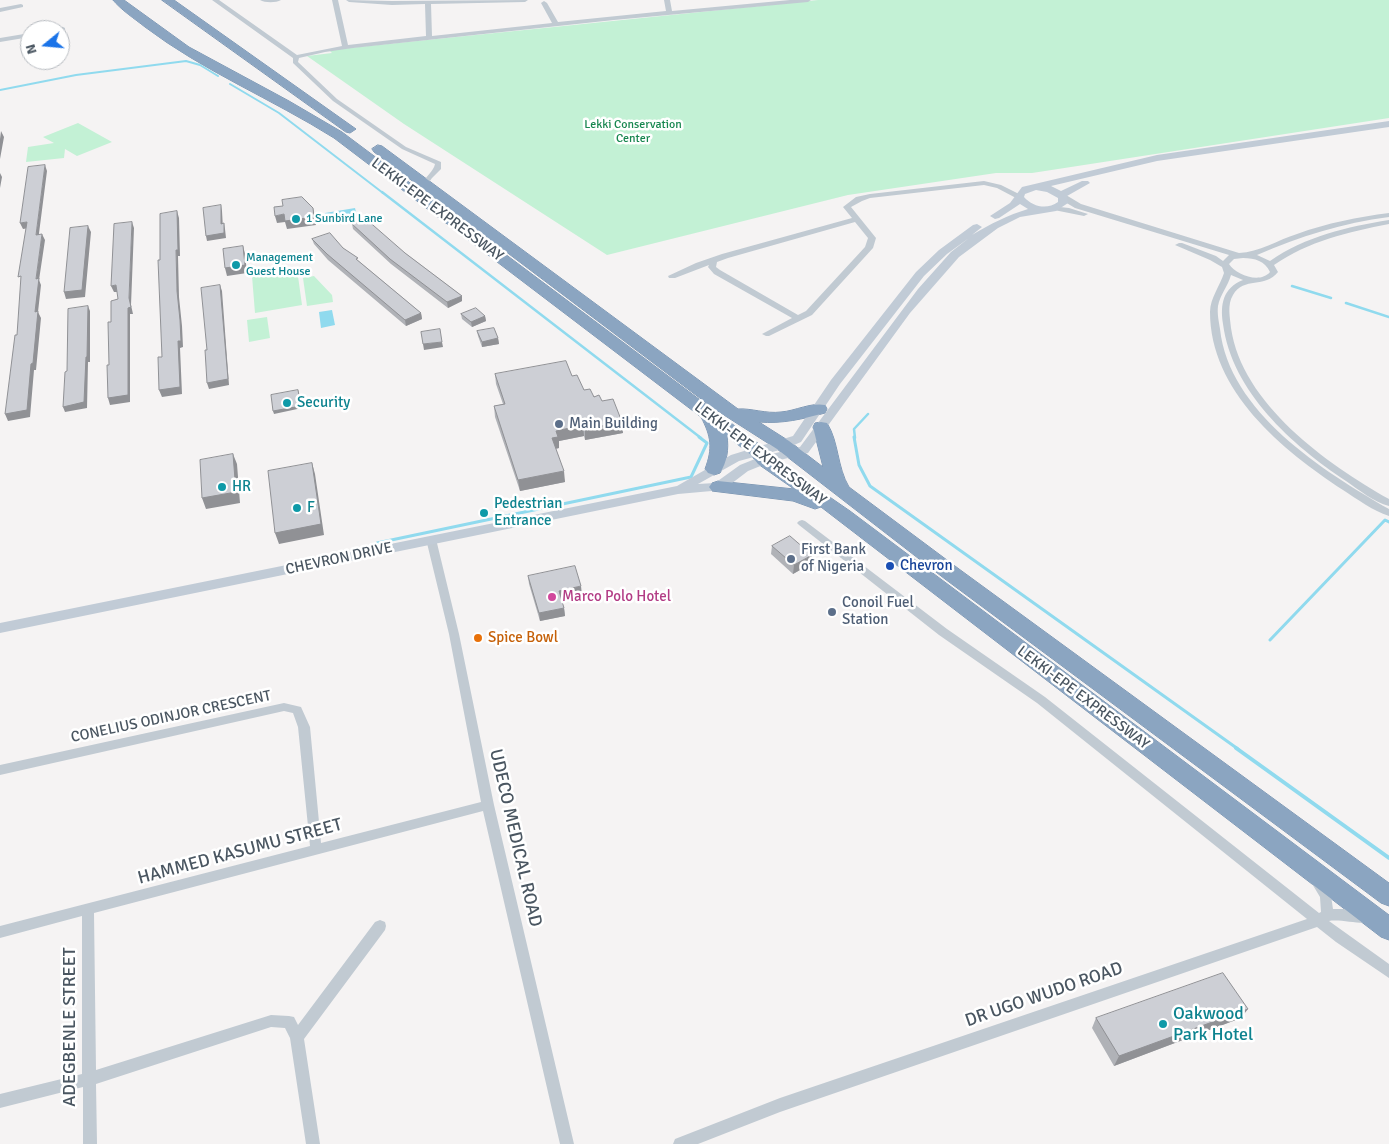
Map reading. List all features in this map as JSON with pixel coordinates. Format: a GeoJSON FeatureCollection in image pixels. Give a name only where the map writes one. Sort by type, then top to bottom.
{"type":"FeatureCollection","features":[{"type":"Feature","properties":{"kind":"highway","name":"LEKKI-EPE EXPRESSWAY"},"geometry":{"type":"LineString","coordinates":[[118,0],[150,26],[194,55],[225,70],[315,120],[338,135],[657,376],[714,410],[774,452],[844,515],[1383,925]]}},
{"type":"Feature","properties":{"kind":"highway","name":"LEKKI-EPE EXPRESSWAY"},"geometry":{"type":"LineString","coordinates":[[167,0],[411,173],[714,410],[774,452],[846,494],[1389,896]]}},
{"type":"Feature","properties":{"kind":"highway"},"geometry":{"type":"LineString","coordinates":[[225,70],[211,55],[218,51],[231,53],[249,63],[260,66]]}},
{"type":"Feature","properties":{"kind":"highway"},"geometry":{"type":"LineString","coordinates":[[657,376],[671,380],[734,428],[774,452],[816,481],[924,561],[952,574]]}},
{"type":"Feature","properties":{"kind":"highway"},"geometry":{"type":"LineString","coordinates":[[714,469],[720,452],[720,440],[714,410],[769,419],[785,418],[819,408]]}},
{"type":"Feature","properties":{"kind":"highway"},"geometry":{"type":"LineString","coordinates":[[821,427],[828,448],[832,471],[846,494]]}},
{"type":"Feature","properties":{"kind":"highway"},"geometry":{"type":"LineString","coordinates":[[718,487],[796,496],[844,515]]}},
{"type":"Feature","properties":{"kind":"street"},"geometry":{"type":"LineString","coordinates":[[215,0],[296,57],[345,47],[753,2],[808,0]]}},
{"type":"Feature","properties":{"kind":"street"},"geometry":{"type":"LineString","coordinates":[[263,0],[278,0]]}},
{"type":"Feature","properties":{"kind":"street"},"geometry":{"type":"LineString","coordinates":[[334,0],[345,47]]}},
{"type":"Feature","properties":{"kind":"street"},"geometry":{"type":"LineString","coordinates":[[349,0],[392,3],[525,0]]}},
{"type":"Feature","properties":{"kind":"street"},"geometry":{"type":"LineString","coordinates":[[667,0],[669,12]]}},
{"type":"Feature","properties":{"kind":"street"},"geometry":{"type":"LineString","coordinates":[[544,2],[556,24]]}},
{"type":"Feature","properties":{"kind":"street"},"geometry":{"type":"LineString","coordinates":[[428,3],[429,38]]}},
{"type":"Feature","properties":{"kind":"street"},"geometry":{"type":"LineString","coordinates":[[0,10],[21,6]]}},
{"type":"Feature","properties":{"kind":"street"},"geometry":{"type":"LineString","coordinates":[[0,40],[20,37]]}},
{"type":"Feature","properties":{"kind":"street"},"geometry":{"type":"LineString","coordinates":[[296,57],[295,62],[335,100],[404,148],[439,163],[437,169],[425,184]]}},
{"type":"Feature","properties":{"kind":"street"},"geometry":{"type":"LineString","coordinates":[[718,487],[744,468],[797,439],[835,382],[920,274],[942,252],[967,233],[1014,205],[1023,190],[1157,158],[1389,124]]}},
{"type":"Feature","properties":{"kind":"street"},"geometry":{"type":"LineString","coordinates":[[1054,208],[1063,203],[1062,196],[1067,190],[1085,183],[1161,163],[1389,130]]}},
{"type":"Feature","properties":{"kind":"street"},"geometry":{"type":"LineString","coordinates":[[411,173],[437,169]]}},
{"type":"Feature","properties":{"kind":"street"},"geometry":{"type":"LineString","coordinates":[[944,187],[945,183],[973,178],[1050,189],[1078,206],[1237,255],[1250,255],[1295,237],[1340,223],[1389,215]]}},
{"type":"Feature","properties":{"kind":"street"},"geometry":{"type":"LineString","coordinates":[[766,334],[809,313],[815,308],[871,245],[872,238],[847,207],[859,198],[984,183],[1006,188],[1019,196],[1023,203],[1028,206],[1041,209]]}},
{"type":"Feature","properties":{"kind":"street"},"geometry":{"type":"LineString","coordinates":[[774,452],[804,450],[852,382],[928,282],[949,260],[976,238],[1021,213],[1054,208],[1069,210],[1202,253],[1238,276],[1255,280]]}},
{"type":"Feature","properties":{"kind":"street"},"geometry":{"type":"LineString","coordinates":[[672,276],[725,256],[856,219]]}},
{"type":"Feature","properties":{"kind":"street"},"geometry":{"type":"LineString","coordinates":[[1270,264],[1308,243],[1343,232],[1389,222]]}},
{"type":"Feature","properties":{"kind":"street"},"geometry":{"type":"LineString","coordinates":[[1237,255],[1226,260],[1227,277],[1216,298],[1214,310],[1215,337],[1237,387],[1276,433],[1311,463],[1334,480],[1389,512]]}},
{"type":"Feature","properties":{"kind":"street"},"geometry":{"type":"LineString","coordinates":[[1250,255],[1270,264],[1274,272],[1272,276],[1244,282],[1234,287],[1225,302],[1226,328],[1233,354],[1253,389],[1275,417],[1304,446],[1327,464],[1389,503]]}},
{"type":"Feature","properties":{"kind":"street"},"geometry":{"type":"LineString","coordinates":[[713,262],[712,267],[718,272],[797,318]]}},
{"type":"Feature","properties":{"kind":"street","name":"CHEVRON DRIVE"},"geometry":{"type":"LineString","coordinates":[[678,490],[735,458],[774,452]]}},
{"type":"Feature","properties":{"kind":"street","name":"CHEVRON DRIVE"},"geometry":{"type":"LineString","coordinates":[[0,628],[678,490],[718,487]]}},
{"type":"Feature","properties":{"kind":"street"},"geometry":{"type":"LineString","coordinates":[[802,523],[943,632],[1041,700],[1084,736],[1324,917],[1341,938],[1389,972]]}},
{"type":"Feature","properties":{"kind":"street","name":"UDECO MEDICAL ROAD"},"geometry":{"type":"LineString","coordinates":[[430,539],[454,634],[488,805],[567,1144]]}},
{"type":"Feature","properties":{"kind":"street","name":"CONELIUS ODINJOR CRESCENT"},"geometry":{"type":"LineString","coordinates":[[0,770],[284,707],[298,710],[304,727],[316,850]]}},
{"type":"Feature","properties":{"kind":"street","name":"HAMMED KASUMU STREET"},"geometry":{"type":"LineString","coordinates":[[0,932],[488,805]]}},
{"type":"Feature","properties":{"kind":"street"},"geometry":{"type":"LineString","coordinates":[[1311,871],[1326,896],[1324,917]]}},
{"type":"Feature","properties":{"kind":"street","name":"ADEGBENLE STREET"},"geometry":{"type":"LineString","coordinates":[[88,910],[90,1144]]}},
{"type":"Feature","properties":{"kind":"street"},"geometry":{"type":"LineString","coordinates":[[1324,917],[1351,915],[1383,925]]}},
{"type":"Feature","properties":{"kind":"street","name":"DR UGO WUDO ROAD"},"geometry":{"type":"LineString","coordinates":[[680,1144],[780,1105],[1324,917]]}},
{"type":"Feature","properties":{"kind":"street"},"geometry":{"type":"LineString","coordinates":[[297,1037],[380,926]]}},
{"type":"Feature","properties":{"kind":"street"},"geometry":{"type":"LineString","coordinates":[[0,1101],[88,1080],[271,1021],[289,1022],[297,1037],[313,1144]]}},
{"type":"Feature","properties":{"kind":"green space","name":"Lekki Conservation Center"},"geometry":{"type":"Polygon","coordinates":[[[818,0],[1389,0],[1389,118],[1032,173],[996,173],[848,195],[607,255],[404,124],[307,56],[332,53],[329,50],[818,0]]]}},
{"type":"Feature","properties":{"kind":"green space"},"geometry":{"type":"Polygon","coordinates":[[[78,123],[112,142],[77,156],[65,149],[64,158],[26,162],[28,147],[54,143],[43,137],[78,123]]]}},
{"type":"Feature","properties":{"kind":"green space"},"geometry":{"type":"Polygon","coordinates":[[[297,269],[302,305],[255,313],[252,276],[297,269]]]}},
{"type":"Feature","properties":{"kind":"green space"},"geometry":{"type":"Polygon","coordinates":[[[314,276],[332,295],[333,302],[307,306],[303,278],[314,276]]]}},
{"type":"Feature","properties":{"kind":"green space"},"geometry":{"type":"Polygon","coordinates":[[[267,317],[270,338],[249,342],[247,320],[267,317]]]}},
{"type":"Feature","properties":{"kind":"water"},"geometry":{"type":"Polygon","coordinates":[[[355,208],[357,216],[327,221],[325,213],[355,208]]]}},
{"type":"Feature","properties":{"kind":"water"},"geometry":{"type":"Polygon","coordinates":[[[332,310],[335,325],[321,328],[319,312],[332,310]]]}},
{"type":"Feature","properties":{"kind":"building"},"geometry":{"type":"Polygon","coordinates":[[[45,165],[36,235],[42,234],[36,279],[39,278],[35,312],[38,311],[27,410],[5,414],[15,335],[17,335],[21,276],[18,277],[27,222],[20,223],[28,167],[45,165]]]}},
{"type":"Feature","properties":{"kind":"building"},"geometry":{"type":"Polygon","coordinates":[[[302,197],[313,208],[314,217],[285,221],[284,214],[275,216],[274,207],[283,206],[282,200],[302,197]]]}},
{"type":"Feature","properties":{"kind":"building"},"geometry":{"type":"Polygon","coordinates":[[[221,205],[221,224],[224,223],[224,233],[206,236],[203,208],[221,205]]]}},
{"type":"Feature","properties":{"kind":"building"},"geometry":{"type":"Polygon","coordinates":[[[177,211],[177,291],[181,341],[178,341],[180,387],[159,390],[158,357],[162,357],[158,260],[160,260],[160,214],[177,211]]]}},
{"type":"Feature","properties":{"kind":"building"},"geometry":{"type":"Polygon","coordinates":[[[366,219],[405,253],[462,296],[447,302],[390,259],[352,224],[366,219]]]}},
{"type":"Feature","properties":{"kind":"building"},"geometry":{"type":"Polygon","coordinates":[[[132,222],[129,298],[131,307],[128,308],[128,395],[108,398],[108,322],[111,322],[111,301],[118,299],[116,285],[111,286],[114,224],[132,222]]]}},
{"type":"Feature","properties":{"kind":"building"},"geometry":{"type":"Polygon","coordinates":[[[88,226],[82,290],[64,292],[70,228],[88,226]]]}},
{"type":"Feature","properties":{"kind":"building"},"geometry":{"type":"Polygon","coordinates":[[[330,233],[343,248],[358,258],[356,259],[421,313],[405,320],[312,239],[330,233]]]}},
{"type":"Feature","properties":{"kind":"building"},"geometry":{"type":"Polygon","coordinates":[[[243,246],[245,265],[225,268],[223,249],[243,246]]]}},
{"type":"Feature","properties":{"kind":"building"},"geometry":{"type":"Polygon","coordinates":[[[220,285],[228,379],[207,383],[205,350],[207,350],[201,288],[220,285]]]}},
{"type":"Feature","properties":{"kind":"building"},"geometry":{"type":"Polygon","coordinates":[[[88,306],[84,402],[63,407],[65,372],[67,371],[68,309],[88,306]]]}},
{"type":"Feature","properties":{"kind":"building"},"geometry":{"type":"Polygon","coordinates":[[[476,308],[485,316],[471,322],[461,314],[476,308]]]}},
{"type":"Feature","properties":{"kind":"building"},"geometry":{"type":"Polygon","coordinates":[[[494,328],[498,338],[482,342],[477,331],[494,328]]]}},
{"type":"Feature","properties":{"kind":"building"},"geometry":{"type":"Polygon","coordinates":[[[440,329],[442,342],[423,344],[421,332],[440,329]]]}},
{"type":"Feature","properties":{"kind":"building","name":"Main Building"},"geometry":{"type":"Polygon","coordinates":[[[566,361],[572,376],[577,375],[584,390],[590,389],[594,397],[599,395],[602,401],[613,399],[622,422],[585,429],[583,425],[556,431],[558,437],[552,438],[564,471],[518,480],[494,406],[505,404],[495,374],[566,361]]]}},
{"type":"Feature","properties":{"kind":"building","name":"Security"},"geometry":{"type":"Polygon","coordinates":[[[298,390],[301,406],[273,411],[271,395],[298,390]]]}},
{"type":"Feature","properties":{"kind":"building","name":"HR"},"geometry":{"type":"Polygon","coordinates":[[[233,454],[236,492],[202,498],[200,460],[233,454]]]}},
{"type":"Feature","properties":{"kind":"building","name":"F"},"geometry":{"type":"Polygon","coordinates":[[[312,463],[321,524],[275,533],[268,471],[312,463]]]}},
{"type":"Feature","properties":{"kind":"building"},"geometry":{"type":"Polygon","coordinates":[[[790,536],[812,555],[794,565],[772,546],[790,536]]]}},
{"type":"Feature","properties":{"kind":"building","name":"Marco Polo Hotel"},"geometry":{"type":"Polygon","coordinates":[[[575,566],[581,586],[559,591],[564,608],[539,613],[528,576],[575,566]]]}},
{"type":"Feature","properties":{"kind":"building","name":"Oakwood Park Hotel"},"geometry":{"type":"Polygon","coordinates":[[[1223,973],[1248,1009],[1119,1056],[1096,1018],[1223,973]]]}},
{"type":"Feature","properties":{"kind":"waterway"},"geometry":{"type":"LineString","coordinates":[[0,90],[76,75],[186,61],[200,65],[218,76]]}},
{"type":"Feature","properties":{"kind":"waterway"},"geometry":{"type":"LineString","coordinates":[[230,84],[279,113],[383,193]]}},
{"type":"Feature","properties":{"kind":"waterway"},"geometry":{"type":"LineString","coordinates":[[382,192],[701,438]]}},
{"type":"Feature","properties":{"kind":"waterway"},"geometry":{"type":"LineString","coordinates":[[1292,286],[1331,298]]}},
{"type":"Feature","properties":{"kind":"waterway"},"geometry":{"type":"LineString","coordinates":[[1346,303],[1389,317]]}},
{"type":"Feature","properties":{"kind":"waterway"},"geometry":{"type":"LineString","coordinates":[[855,438],[854,429],[868,414]]}},
{"type":"Feature","properties":{"kind":"waterway"},"geometry":{"type":"LineString","coordinates":[[377,543],[691,477],[707,443],[699,437]]}},
{"type":"Feature","properties":{"kind":"waterway"},"geometry":{"type":"LineString","coordinates":[[854,437],[859,465],[870,486],[1238,749]]}},
{"type":"Feature","properties":{"kind":"waterway"},"geometry":{"type":"LineString","coordinates":[[1270,640],[1385,520],[1389,522]]}},
{"type":"Feature","properties":{"kind":"waterway"},"geometry":{"type":"LineString","coordinates":[[1236,748],[1389,858]]}},
{"type":"Feature","properties":{"kind":"place","name":"1 Sunbird Lane"},"geometry":{"type":"Point","coordinates":[296,219]}},
{"type":"Feature","properties":{"kind":"place","name":"Management Guest House"},"geometry":{"type":"Point","coordinates":[236,265]}},
{"type":"Feature","properties":{"kind":"place","name":"Security"},"geometry":{"type":"Point","coordinates":[287,403]}},
{"type":"Feature","properties":{"kind":"place","name":"Main Building"},"geometry":{"type":"Point","coordinates":[559,424]}},
{"type":"Feature","properties":{"kind":"place","name":"HR"},"geometry":{"type":"Point","coordinates":[222,487]}},
{"type":"Feature","properties":{"kind":"place","name":"F"},"geometry":{"type":"Point","coordinates":[297,508]}},
{"type":"Feature","properties":{"kind":"place","name":"Pedestrian Entrance"},"geometry":{"type":"Point","coordinates":[484,513]}},
{"type":"Feature","properties":{"kind":"place","name":"First Bank of Nigeria"},"geometry":{"type":"Point","coordinates":[791,559]}},
{"type":"Feature","properties":{"kind":"place","name":"Chevron"},"geometry":{"type":"Point","coordinates":[890,566]}},
{"type":"Feature","properties":{"kind":"place","name":"Marco Polo Hotel"},"geometry":{"type":"Point","coordinates":[552,597]}},
{"type":"Feature","properties":{"kind":"place","name":"Conoil Fuel Station"},"geometry":{"type":"Point","coordinates":[832,612]}},
{"type":"Feature","properties":{"kind":"place","name":"Spice Bowl"},"geometry":{"type":"Point","coordinates":[478,638]}},
{"type":"Feature","properties":{"kind":"place","name":"Oakwood Park Hotel"},"geometry":{"type":"Point","coordinates":[1163,1024]}}]}
